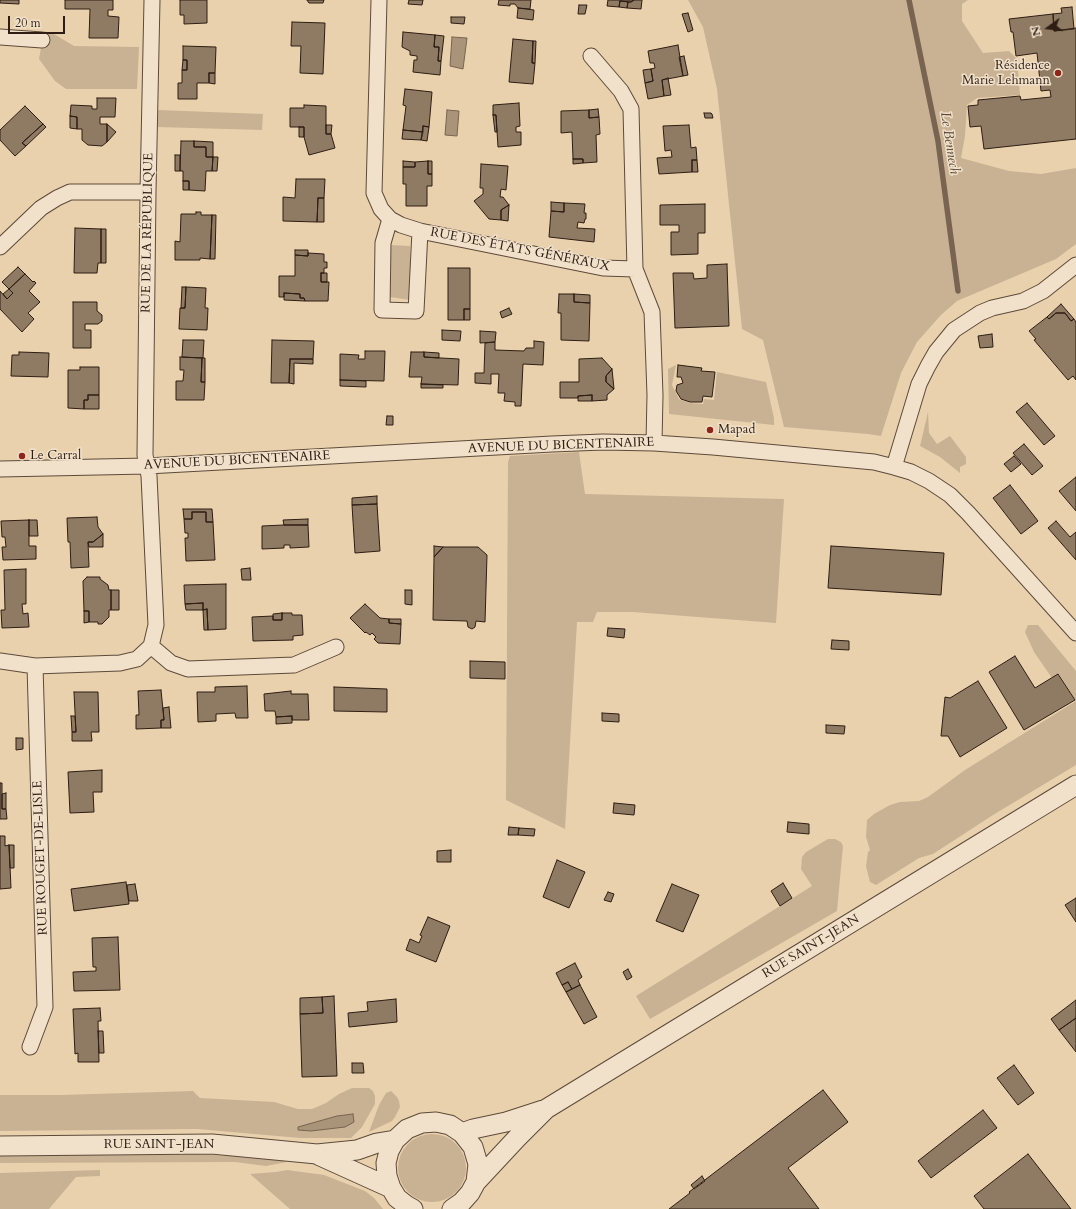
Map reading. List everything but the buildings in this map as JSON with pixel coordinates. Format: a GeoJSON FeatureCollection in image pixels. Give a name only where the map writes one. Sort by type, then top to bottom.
{"type":"FeatureCollection","features":[{"type":"Feature","properties":{"kind":"street","name":"RUE DE LA RÉPUBLIQUE"},"geometry":{"type":"LineString","coordinates":[[151,646],[156,625],[149,476],[145,446],[152,0]]}},
{"type":"Feature","properties":{"kind":"street","name":"RUE DES ÉTATS GÉNÉRAUX"},"geometry":{"type":"LineString","coordinates":[[379,0],[374,193],[381,209],[390,219],[401,226],[420,231],[603,268],[635,269]]}},
{"type":"Feature","properties":{"kind":"street"},"geometry":{"type":"LineString","coordinates":[[0,37],[42,40]]}},
{"type":"Feature","properties":{"kind":"street"},"geometry":{"type":"LineString","coordinates":[[591,56],[621,91],[631,109],[635,269],[652,312],[655,395],[654,443]]}},
{"type":"Feature","properties":{"kind":"street"},"geometry":{"type":"LineString","coordinates":[[0,247],[41,208],[70,192],[148,192]]}},
{"type":"Feature","properties":{"kind":"street","name":"RUE DES ÉTATS GÉNÉRAUX"},"geometry":{"type":"LineString","coordinates":[[390,219],[383,243],[382,310],[416,312],[420,231]]}},
{"type":"Feature","properties":{"kind":"street"},"geometry":{"type":"LineString","coordinates":[[894,467],[919,384],[936,352],[954,330],[980,313],[992,308],[1023,301],[1043,291],[1076,265]]}},
{"type":"Feature","properties":{"kind":"street","name":"AVENUE DU BICENTENAIRE"},"geometry":{"type":"LineString","coordinates":[[0,469],[147,466],[603,442],[654,443],[713,447],[874,462],[894,467],[929,481],[950,495],[1076,633]]}},
{"type":"Feature","properties":{"kind":"street"},"geometry":{"type":"LineString","coordinates":[[0,661],[35,666],[120,663],[137,659],[151,646],[171,664],[188,669],[294,665],[336,647]]}},
{"type":"Feature","properties":{"kind":"street","name":"RUE ROUGET-DE-LISLE"},"geometry":{"type":"LineString","coordinates":[[30,1047],[45,1007],[35,666]]}},
{"type":"Feature","properties":{"kind":"street","name":"RUE SAINT-JEAN"},"geometry":{"type":"LineString","coordinates":[[462,1133],[473,1129],[506,1122],[546,1109],[1076,785]]}},
{"type":"Feature","properties":{"kind":"street","name":"RUE SAINT-JEAN"},"geometry":{"type":"LineString","coordinates":[[452,1209],[462,1202],[470,1193],[476,1182],[546,1109]]}},
{"type":"Feature","properties":{"kind":"street"},"geometry":{"type":"LineString","coordinates":[[413,1209],[397,1198],[391,1188],[387,1176],[386,1163],[389,1151],[395,1140],[407,1129],[422,1123],[436,1122],[450,1125],[462,1133],[473,1147],[478,1164],[476,1182]]}},
{"type":"Feature","properties":{"kind":"street","name":"RUE SAINT-JEAN"},"geometry":{"type":"LineString","coordinates":[[0,1146],[212,1144],[317,1154],[357,1150],[377,1143],[395,1140]]}},
{"type":"Feature","properties":{"kind":"street","name":"RUE SAINT-JEAN"},"geometry":{"type":"LineString","coordinates":[[317,1154],[391,1188]]}},
{"type":"Feature","properties":{"kind":"shaded area"},"geometry":{"type":"Polygon","coordinates":[[[688,0],[968,0],[962,4],[962,21],[983,53],[1009,51],[1017,59],[1020,95],[977,98],[967,105],[965,136],[961,158],[1009,171],[1041,174],[1076,168],[1076,244],[1056,259],[957,301],[941,315],[917,342],[901,373],[881,436],[784,427],[763,340],[742,329],[717,89],[703,27],[688,0]]]}},
{"type":"Feature","properties":{"kind":"shaded area"},"geometry":{"type":"Polygon","coordinates":[[[44,31],[54,34],[74,46],[139,47],[137,89],[66,89],[55,81],[39,59],[44,31]]]}},
{"type":"Feature","properties":{"kind":"shaded area"},"geometry":{"type":"Polygon","coordinates":[[[452,37],[467,38],[463,69],[450,66],[452,37]]]}},
{"type":"Feature","properties":{"kind":"shaded area"},"geometry":{"type":"Polygon","coordinates":[[[158,110],[263,114],[262,130],[157,127],[158,110]]]}},
{"type":"Feature","properties":{"kind":"shaded area"},"geometry":{"type":"Polygon","coordinates":[[[447,110],[459,111],[457,136],[445,135],[447,110]]]}},
{"type":"Feature","properties":{"kind":"shaded area"},"geometry":{"type":"Polygon","coordinates":[[[391,245],[410,246],[410,300],[390,297],[391,245]]]}},
{"type":"Feature","properties":{"kind":"shaded area"},"geometry":{"type":"Polygon","coordinates":[[[676,365],[672,385],[679,399],[690,403],[703,404],[704,399],[714,400],[717,372],[766,382],[774,418],[774,425],[669,414],[668,369],[676,365]]]}},
{"type":"Feature","properties":{"kind":"shaded area"},"geometry":{"type":"Polygon","coordinates":[[[928,412],[929,433],[937,444],[950,436],[966,457],[966,464],[960,467],[960,473],[940,457],[920,446],[928,412]]]}},
{"type":"Feature","properties":{"kind":"shaded area"},"geometry":{"type":"Polygon","coordinates":[[[579,452],[585,494],[784,499],[776,623],[633,612],[597,612],[593,622],[577,622],[565,829],[506,800],[508,462],[510,456],[579,452]]]}},
{"type":"Feature","properties":{"kind":"shaded area"},"geometry":{"type":"Polygon","coordinates":[[[1028,625],[1038,625],[1076,671],[1076,701],[1059,674],[1052,678],[1034,652],[1025,632],[1028,625]]]}},
{"type":"Feature","properties":{"kind":"shaded area"},"geometry":{"type":"Polygon","coordinates":[[[1076,701],[1076,765],[993,815],[933,854],[919,858],[876,885],[870,882],[866,866],[868,852],[870,850],[866,837],[867,820],[874,814],[890,805],[900,802],[919,801],[928,797],[965,770],[1076,701]]]}},
{"type":"Feature","properties":{"kind":"shaded area"},"geometry":{"type":"Polygon","coordinates":[[[828,839],[835,839],[841,842],[843,846],[837,911],[650,1019],[636,996],[812,886],[801,869],[802,857],[806,852],[828,839]]]}},
{"type":"Feature","properties":{"kind":"shaded area"},"geometry":{"type":"Polygon","coordinates":[[[352,1088],[369,1088],[373,1091],[375,1096],[375,1104],[362,1127],[351,1138],[300,1138],[197,1129],[0,1131],[0,1095],[60,1095],[193,1091],[200,1098],[274,1102],[298,1109],[312,1109],[352,1088]]]}},
{"type":"Feature","properties":{"kind":"shaded area"},"geometry":{"type":"Polygon","coordinates":[[[391,1091],[397,1097],[400,1107],[395,1117],[392,1121],[369,1132],[379,1105],[386,1093],[391,1091]]]}},
{"type":"Feature","properties":{"kind":"shaded area"},"geometry":{"type":"Polygon","coordinates":[[[353,1114],[354,1122],[345,1127],[311,1131],[298,1130],[298,1127],[337,1116],[353,1114]]]}},
{"type":"Feature","properties":{"kind":"shaded area"},"geometry":{"type":"Polygon","coordinates":[[[432,1134],[445,1137],[456,1144],[463,1155],[466,1168],[463,1181],[456,1192],[445,1199],[432,1202],[419,1199],[408,1192],[401,1181],[398,1168],[401,1155],[408,1144],[419,1137],[432,1134]]]}},
{"type":"Feature","properties":{"kind":"shaded area"},"geometry":{"type":"Polygon","coordinates":[[[109,1154],[214,1155],[279,1159],[287,1162],[266,1166],[235,1162],[0,1163],[0,1156],[109,1154]]]}},
{"type":"Feature","properties":{"kind":"shaded area"},"geometry":{"type":"Polygon","coordinates":[[[100,1170],[100,1176],[76,1177],[49,1209],[0,1209],[0,1173],[100,1170]]]}},
{"type":"Feature","properties":{"kind":"shaded area"},"geometry":{"type":"Polygon","coordinates":[[[287,1170],[324,1175],[365,1191],[374,1198],[383,1209],[290,1209],[250,1174],[287,1170]]]}},
{"type":"Feature","properties":{"kind":"waterway","name":"Le Bennech"},"geometry":{"type":"LineString","coordinates":[[909,0],[938,141],[958,291]]}},
{"type":"Feature","properties":{"kind":"place","name":"Résidence Marie Lehmann"},"geometry":{"type":"Point","coordinates":[1058,73]}},
{"type":"Feature","properties":{"kind":"place","name":"Mapad"},"geometry":{"type":"Point","coordinates":[710,430]}},
{"type":"Feature","properties":{"kind":"place","name":"Le Carral"},"geometry":{"type":"Point","coordinates":[22,456]}}]}
